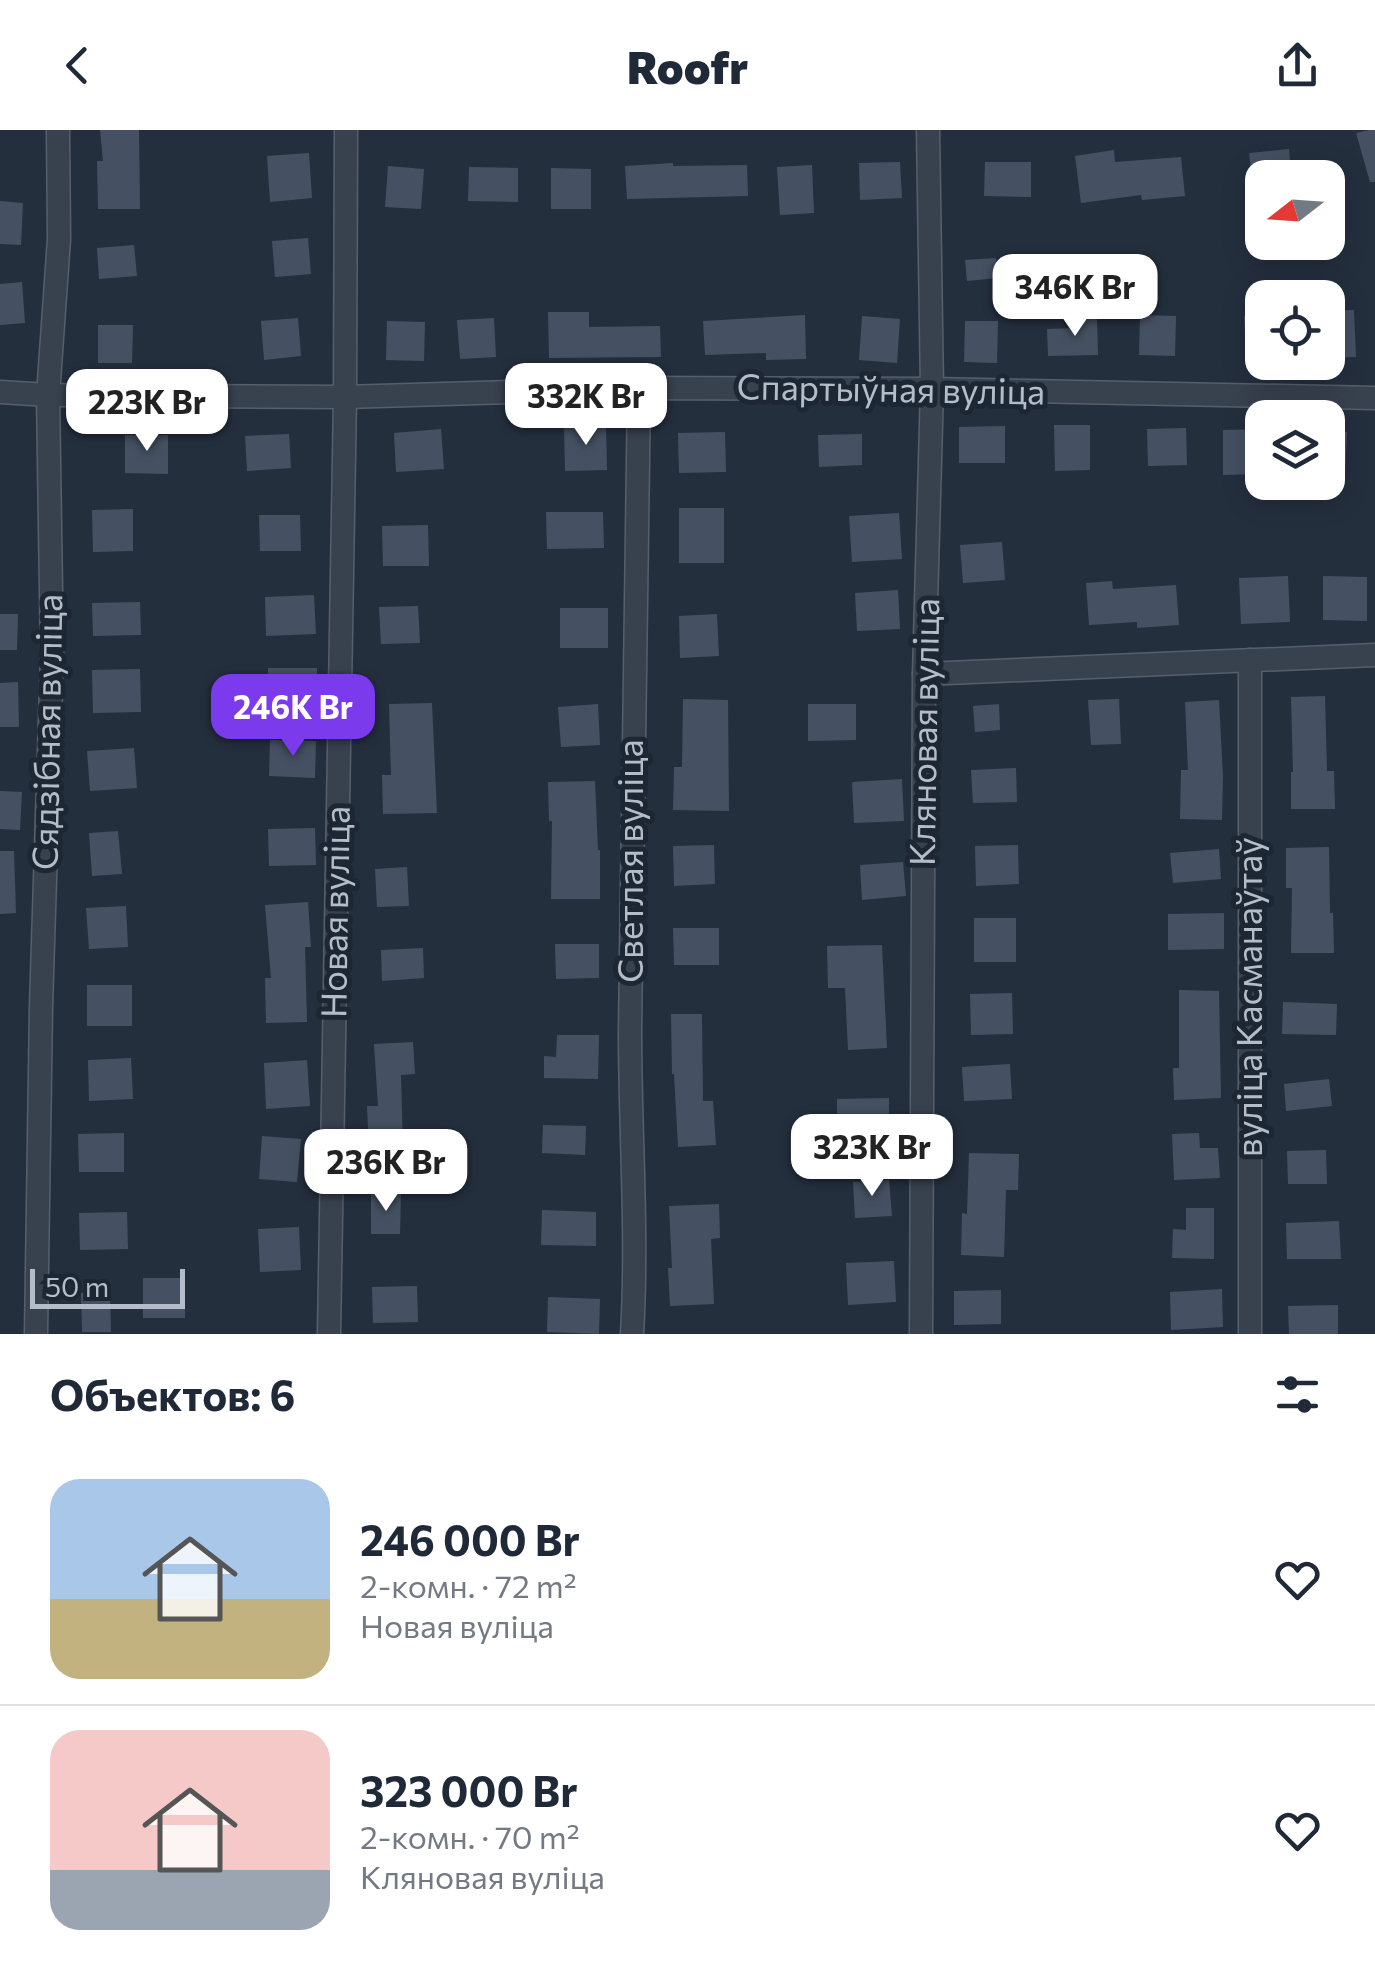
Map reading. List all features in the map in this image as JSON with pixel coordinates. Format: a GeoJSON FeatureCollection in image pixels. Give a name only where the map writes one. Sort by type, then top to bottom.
{"type":"FeatureCollection","features":[{"type":"Feature","properties":{"kind":"street","name":"Сядзібная вуліца"},"geometry":{"type":"LineString","coordinates":[[36,1334],[52,656],[48,396],[59,239],[58,130]]}},
{"type":"Feature","properties":{"kind":"street","name":"Новая вуліца"},"geometry":{"type":"LineString","coordinates":[[330,1334],[346,130]]}},
{"type":"Feature","properties":{"kind":"street","name":"Кляновая вуліца"},"geometry":{"type":"LineString","coordinates":[[920,1334],[924,674],[932,389],[928,130]]}},
{"type":"Feature","properties":{"kind":"street","name":"Спартыўная вуліца"},"geometry":{"type":"LineString","coordinates":[[0,392],[48,396],[345,397],[639,388],[932,389],[1375,398]]}},
{"type":"Feature","properties":{"kind":"street","name":"Светлая вуліца"},"geometry":{"type":"LineString","coordinates":[[632,1334],[636,1272],[630,1076],[631,735],[639,388]]}},
{"type":"Feature","properties":{"kind":"street"},"geometry":{"type":"LineString","coordinates":[[924,674],[1375,656]]}},
{"type":"Feature","properties":{"kind":"street","name":"вуліца Касманаўтаў"},"geometry":{"type":"LineString","coordinates":[[1250,660],[1250,1334]]}},
{"type":"Feature","properties":{"kind":"building"},"geometry":{"type":"Polygon","coordinates":[[[100,130],[139,130],[140,209],[98,209],[97,161],[103,161],[100,130]]]}},
{"type":"Feature","properties":{"kind":"building"},"geometry":{"type":"Polygon","coordinates":[[[1375,130],[1375,182],[1370,182],[1356,133],[1375,130]]]}},
{"type":"Feature","properties":{"kind":"building"},"geometry":{"type":"Polygon","coordinates":[[[1289,149],[1290,160],[1250,160],[1249,153],[1289,149]]]}},
{"type":"Feature","properties":{"kind":"building"},"geometry":{"type":"Polygon","coordinates":[[[1114,150],[1115,162],[1181,157],[1185,196],[1142,200],[1141,195],[1081,203],[1075,156],[1114,150]]]}},
{"type":"Feature","properties":{"kind":"building"},"geometry":{"type":"Polygon","coordinates":[[[309,153],[312,198],[270,202],[267,156],[309,153]]]}},
{"type":"Feature","properties":{"kind":"building"},"geometry":{"type":"Polygon","coordinates":[[[900,162],[902,198],[860,200],[859,163],[900,162]]]}},
{"type":"Feature","properties":{"kind":"building"},"geometry":{"type":"Polygon","coordinates":[[[985,162],[1031,162],[1031,197],[984,196],[985,162]]]}},
{"type":"Feature","properties":{"kind":"building"},"geometry":{"type":"Polygon","coordinates":[[[747,165],[748,196],[627,199],[625,166],[747,165]]]}},
{"type":"Feature","properties":{"kind":"building"},"geometry":{"type":"Polygon","coordinates":[[[812,165],[814,213],[780,215],[777,167],[812,165]]]}},
{"type":"Feature","properties":{"kind":"building"},"geometry":{"type":"Polygon","coordinates":[[[388,166],[424,169],[421,209],[385,207],[388,166]]]}},
{"type":"Feature","properties":{"kind":"building"},"geometry":{"type":"Polygon","coordinates":[[[469,167],[518,168],[518,202],[468,201],[469,167]]]}},
{"type":"Feature","properties":{"kind":"building"},"geometry":{"type":"Polygon","coordinates":[[[551,168],[591,169],[591,209],[551,209],[551,168]]]}},
{"type":"Feature","properties":{"kind":"building"},"geometry":{"type":"Polygon","coordinates":[[[0,201],[23,203],[21,245],[0,244],[0,201]]]}},
{"type":"Feature","properties":{"kind":"building"},"geometry":{"type":"Polygon","coordinates":[[[308,238],[311,274],[275,277],[272,241],[308,238]]]}},
{"type":"Feature","properties":{"kind":"building"},"geometry":{"type":"Polygon","coordinates":[[[134,245],[137,276],[99,279],[97,248],[134,245]]]}},
{"type":"Feature","properties":{"kind":"building"},"geometry":{"type":"Polygon","coordinates":[[[996,258],[998,278],[967,281],[965,260],[996,258]]]}},
{"type":"Feature","properties":{"kind":"building"},"geometry":{"type":"Polygon","coordinates":[[[22,282],[25,323],[0,325],[0,284],[22,282]]]}},
{"type":"Feature","properties":{"kind":"building"},"geometry":{"type":"Polygon","coordinates":[[[1345,310],[1354,310],[1356,357],[1345,357],[1345,310]]]}},
{"type":"Feature","properties":{"kind":"building"},"geometry":{"type":"Polygon","coordinates":[[[548,312],[589,312],[589,327],[660,326],[661,357],[549,358],[548,312]]]}},
{"type":"Feature","properties":{"kind":"building"},"geometry":{"type":"Polygon","coordinates":[[[805,315],[806,359],[766,360],[766,353],[705,355],[703,321],[805,315]]]}},
{"type":"Feature","properties":{"kind":"building"},"geometry":{"type":"Polygon","coordinates":[[[1140,315],[1176,316],[1175,356],[1139,355],[1140,315]]]}},
{"type":"Feature","properties":{"kind":"building"},"geometry":{"type":"Polygon","coordinates":[[[862,316],[900,319],[897,363],[859,360],[862,316]]]}},
{"type":"Feature","properties":{"kind":"building"},"geometry":{"type":"Polygon","coordinates":[[[1097,317],[1098,355],[1048,356],[1047,329],[1075,328],[1075,318],[1097,317]]]}},
{"type":"Feature","properties":{"kind":"building"},"geometry":{"type":"Polygon","coordinates":[[[298,318],[301,356],[264,360],[261,321],[298,318]]]}},
{"type":"Feature","properties":{"kind":"building"},"geometry":{"type":"Polygon","coordinates":[[[494,318],[496,357],[460,359],[457,320],[494,318]]]}},
{"type":"Feature","properties":{"kind":"building"},"geometry":{"type":"Polygon","coordinates":[[[387,321],[425,322],[424,361],[386,360],[387,321]]]}},
{"type":"Feature","properties":{"kind":"building"},"geometry":{"type":"Polygon","coordinates":[[[965,321],[998,321],[997,363],[964,362],[965,321]]]}},
{"type":"Feature","properties":{"kind":"building"},"geometry":{"type":"Polygon","coordinates":[[[98,325],[133,325],[132,363],[98,363],[98,325]]]}},
{"type":"Feature","properties":{"kind":"building"},"geometry":{"type":"Polygon","coordinates":[[[606,424],[607,470],[565,471],[564,426],[606,424]]]}},
{"type":"Feature","properties":{"kind":"building"},"geometry":{"type":"Polygon","coordinates":[[[1054,425],[1090,425],[1090,470],[1055,471],[1054,425]]]}},
{"type":"Feature","properties":{"kind":"building"},"geometry":{"type":"Polygon","coordinates":[[[1005,426],[1005,463],[959,463],[959,427],[1005,426]]]}},
{"type":"Feature","properties":{"kind":"building"},"geometry":{"type":"Polygon","coordinates":[[[1186,428],[1187,465],[1148,466],[1147,429],[1186,428]]]}},
{"type":"Feature","properties":{"kind":"building"},"geometry":{"type":"Polygon","coordinates":[[[441,429],[444,469],[396,472],[394,433],[441,429]]]}},
{"type":"Feature","properties":{"kind":"building"},"geometry":{"type":"Polygon","coordinates":[[[1245,429],[1245,474],[1223,475],[1223,430],[1245,429]]]}},
{"type":"Feature","properties":{"kind":"building"},"geometry":{"type":"Polygon","coordinates":[[[725,432],[726,472],[679,473],[678,433],[725,432]]]}},
{"type":"Feature","properties":{"kind":"building"},"geometry":{"type":"Polygon","coordinates":[[[289,434],[291,468],[247,471],[245,436],[289,434]]]}},
{"type":"Feature","properties":{"kind":"building"},"geometry":{"type":"Polygon","coordinates":[[[862,434],[862,465],[819,467],[818,435],[862,434]]]}},
{"type":"Feature","properties":{"kind":"building"},"geometry":{"type":"Polygon","coordinates":[[[125,435],[168,435],[168,474],[125,473],[125,435]]]}},
{"type":"Feature","properties":{"kind":"building"},"geometry":{"type":"Polygon","coordinates":[[[679,508],[724,508],[724,563],[679,563],[679,508]]]}},
{"type":"Feature","properties":{"kind":"building"},"geometry":{"type":"Polygon","coordinates":[[[133,509],[133,551],[93,552],[92,510],[133,509]]]}},
{"type":"Feature","properties":{"kind":"building"},"geometry":{"type":"Polygon","coordinates":[[[546,512],[603,512],[604,548],[547,549],[546,512]]]}},
{"type":"Feature","properties":{"kind":"building"},"geometry":{"type":"Polygon","coordinates":[[[899,513],[902,559],[852,562],[849,516],[899,513]]]}},
{"type":"Feature","properties":{"kind":"building"},"geometry":{"type":"Polygon","coordinates":[[[259,515],[300,515],[301,551],[260,551],[259,515]]]}},
{"type":"Feature","properties":{"kind":"building"},"geometry":{"type":"Polygon","coordinates":[[[428,525],[429,566],[383,566],[382,526],[428,525]]]}},
{"type":"Feature","properties":{"kind":"building"},"geometry":{"type":"Polygon","coordinates":[[[1002,542],[1005,580],[963,583],[960,545],[1002,542]]]}},
{"type":"Feature","properties":{"kind":"building"},"geometry":{"type":"Polygon","coordinates":[[[1288,576],[1290,622],[1241,624],[1239,578],[1288,576]]]}},
{"type":"Feature","properties":{"kind":"building"},"geometry":{"type":"Polygon","coordinates":[[[1323,576],[1367,577],[1367,621],[1323,620],[1323,576]]]}},
{"type":"Feature","properties":{"kind":"building"},"geometry":{"type":"Polygon","coordinates":[[[1112,581],[1113,589],[1176,585],[1179,625],[1089,625],[1086,583],[1112,581]]]}},
{"type":"Feature","properties":{"kind":"building"},"geometry":{"type":"Polygon","coordinates":[[[898,590],[900,629],[857,631],[855,593],[898,590]]]}},
{"type":"Feature","properties":{"kind":"building"},"geometry":{"type":"Polygon","coordinates":[[[314,595],[316,634],[266,636],[265,597],[314,595]]]}},
{"type":"Feature","properties":{"kind":"building"},"geometry":{"type":"Polygon","coordinates":[[[140,602],[141,635],[93,636],[92,603],[140,602]]]}},
{"type":"Feature","properties":{"kind":"building"},"geometry":{"type":"Polygon","coordinates":[[[418,606],[420,643],[381,644],[379,607],[418,606]]]}},
{"type":"Feature","properties":{"kind":"building"},"geometry":{"type":"Polygon","coordinates":[[[560,608],[608,608],[608,648],[560,648],[560,608]]]}},
{"type":"Feature","properties":{"kind":"building"},"geometry":{"type":"Polygon","coordinates":[[[0,614],[18,614],[17,650],[0,650],[0,614]]]}},
{"type":"Feature","properties":{"kind":"building"},"geometry":{"type":"Polygon","coordinates":[[[717,614],[719,656],[680,658],[679,616],[717,614]]]}},
{"type":"Feature","properties":{"kind":"building"},"geometry":{"type":"Polygon","coordinates":[[[268,668],[317,668],[317,707],[268,708],[268,668]]]}},
{"type":"Feature","properties":{"kind":"building"},"geometry":{"type":"Polygon","coordinates":[[[140,669],[141,712],[93,713],[92,670],[140,669]]]}},
{"type":"Feature","properties":{"kind":"building"},"geometry":{"type":"Polygon","coordinates":[[[18,682],[19,727],[0,727],[0,683],[18,682]]]}},
{"type":"Feature","properties":{"kind":"building"},"geometry":{"type":"Polygon","coordinates":[[[1325,696],[1327,771],[1334,771],[1335,809],[1291,809],[1291,697],[1325,696]]]}},
{"type":"Feature","properties":{"kind":"building"},"geometry":{"type":"Polygon","coordinates":[[[683,699],[728,700],[729,811],[673,810],[674,767],[682,767],[683,699]]]}},
{"type":"Feature","properties":{"kind":"building"},"geometry":{"type":"Polygon","coordinates":[[[1119,699],[1121,744],[1091,745],[1088,700],[1119,699]]]}},
{"type":"Feature","properties":{"kind":"building"},"geometry":{"type":"Polygon","coordinates":[[[1219,700],[1222,820],[1180,819],[1181,770],[1188,770],[1185,702],[1219,700]]]}},
{"type":"Feature","properties":{"kind":"building"},"geometry":{"type":"Polygon","coordinates":[[[432,703],[437,813],[383,814],[382,775],[391,775],[389,704],[432,703]]]}},
{"type":"Feature","properties":{"kind":"building"},"geometry":{"type":"Polygon","coordinates":[[[598,704],[600,745],[561,747],[558,707],[598,704]]]}},
{"type":"Feature","properties":{"kind":"building"},"geometry":{"type":"Polygon","coordinates":[[[808,704],[856,704],[856,740],[808,741],[808,704]]]}},
{"type":"Feature","properties":{"kind":"building"},"geometry":{"type":"Polygon","coordinates":[[[999,704],[1000,730],[975,732],[973,706],[999,704]]]}},
{"type":"Feature","properties":{"kind":"building"},"geometry":{"type":"Polygon","coordinates":[[[270,740],[316,741],[315,778],[269,776],[270,740]]]}},
{"type":"Feature","properties":{"kind":"building"},"geometry":{"type":"Polygon","coordinates":[[[134,748],[137,788],[90,791],[87,751],[134,748]]]}},
{"type":"Feature","properties":{"kind":"building"},"geometry":{"type":"Polygon","coordinates":[[[1016,768],[1017,802],[973,803],[971,770],[1016,768]]]}},
{"type":"Feature","properties":{"kind":"building"},"geometry":{"type":"Polygon","coordinates":[[[902,779],[904,821],[854,823],[852,782],[902,779]]]}},
{"type":"Feature","properties":{"kind":"building"},"geometry":{"type":"Polygon","coordinates":[[[595,781],[600,899],[551,899],[548,782],[595,781]]]}},
{"type":"Feature","properties":{"kind":"building"},"geometry":{"type":"Polygon","coordinates":[[[0,791],[22,792],[20,830],[0,829],[0,791]]]}},
{"type":"Feature","properties":{"kind":"building"},"geometry":{"type":"Polygon","coordinates":[[[315,828],[316,865],[269,866],[268,829],[315,828]]]}},
{"type":"Feature","properties":{"kind":"building"},"geometry":{"type":"Polygon","coordinates":[[[118,831],[122,874],[92,876],[89,833],[118,831]]]}},
{"type":"Feature","properties":{"kind":"building"},"geometry":{"type":"Polygon","coordinates":[[[714,845],[715,884],[674,886],[673,846],[714,845]]]}},
{"type":"Feature","properties":{"kind":"building"},"geometry":{"type":"Polygon","coordinates":[[[1018,845],[1019,884],[976,886],[975,846],[1018,845]]]}},
{"type":"Feature","properties":{"kind":"building"},"geometry":{"type":"Polygon","coordinates":[[[1329,847],[1334,953],[1291,953],[1292,888],[1286,888],[1286,848],[1329,847]]]}},
{"type":"Feature","properties":{"kind":"building"},"geometry":{"type":"Polygon","coordinates":[[[1219,849],[1221,879],[1173,883],[1170,853],[1219,849]]]}},
{"type":"Feature","properties":{"kind":"building"},"geometry":{"type":"Polygon","coordinates":[[[0,851],[14,851],[16,913],[0,914],[0,851]]]}},
{"type":"Feature","properties":{"kind":"building"},"geometry":{"type":"Polygon","coordinates":[[[903,862],[906,896],[862,900],[860,865],[903,862]]]}},
{"type":"Feature","properties":{"kind":"building"},"geometry":{"type":"Polygon","coordinates":[[[407,867],[409,906],[377,907],[375,869],[407,867]]]}},
{"type":"Feature","properties":{"kind":"building"},"geometry":{"type":"Polygon","coordinates":[[[308,902],[311,947],[305,947],[307,1022],[266,1023],[265,978],[271,978],[265,905],[308,902]]]}},
{"type":"Feature","properties":{"kind":"building"},"geometry":{"type":"Polygon","coordinates":[[[126,906],[128,947],[89,949],[86,908],[126,906]]]}},
{"type":"Feature","properties":{"kind":"building"},"geometry":{"type":"Polygon","coordinates":[[[1224,913],[1224,949],[1168,950],[1168,914],[1224,913]]]}},
{"type":"Feature","properties":{"kind":"building"},"geometry":{"type":"Polygon","coordinates":[[[974,918],[1016,918],[1016,962],[974,962],[974,918]]]}},
{"type":"Feature","properties":{"kind":"building"},"geometry":{"type":"Polygon","coordinates":[[[673,928],[719,928],[719,965],[674,965],[673,928]]]}},
{"type":"Feature","properties":{"kind":"building"},"geometry":{"type":"Polygon","coordinates":[[[555,944],[599,944],[599,978],[556,979],[555,944]]]}},
{"type":"Feature","properties":{"kind":"building"},"geometry":{"type":"Polygon","coordinates":[[[882,945],[887,1048],[848,1050],[845,988],[828,988],[827,946],[882,945]]]}},
{"type":"Feature","properties":{"kind":"building"},"geometry":{"type":"Polygon","coordinates":[[[423,948],[424,978],[382,981],[381,950],[423,948]]]}},
{"type":"Feature","properties":{"kind":"building"},"geometry":{"type":"Polygon","coordinates":[[[87,985],[132,985],[132,1026],[87,1026],[87,985]]]}},
{"type":"Feature","properties":{"kind":"building"},"geometry":{"type":"Polygon","coordinates":[[[1179,990],[1219,991],[1221,1098],[1174,1100],[1173,1068],[1179,1068],[1179,990]]]}},
{"type":"Feature","properties":{"kind":"building"},"geometry":{"type":"Polygon","coordinates":[[[1012,993],[1013,1034],[971,1035],[970,994],[1012,993]]]}},
{"type":"Feature","properties":{"kind":"building"},"geometry":{"type":"Polygon","coordinates":[[[1283,1002],[1337,1004],[1336,1035],[1282,1034],[1283,1002]]]}},
{"type":"Feature","properties":{"kind":"building"},"geometry":{"type":"Polygon","coordinates":[[[671,1014],[702,1014],[703,1101],[713,1101],[716,1145],[678,1147],[671,1014]]]}},
{"type":"Feature","properties":{"kind":"building"},"geometry":{"type":"Polygon","coordinates":[[[557,1035],[599,1035],[598,1079],[544,1078],[544,1056],[556,1057],[557,1035]]]}},
{"type":"Feature","properties":{"kind":"building"},"geometry":{"type":"Polygon","coordinates":[[[413,1042],[415,1074],[401,1075],[403,1150],[369,1151],[367,1106],[378,1106],[374,1044],[413,1042]]]}},
{"type":"Feature","properties":{"kind":"building"},"geometry":{"type":"Polygon","coordinates":[[[131,1058],[133,1099],[89,1101],[88,1060],[131,1058]]]}},
{"type":"Feature","properties":{"kind":"building"},"geometry":{"type":"Polygon","coordinates":[[[307,1060],[310,1106],[266,1109],[264,1063],[307,1060]]]}},
{"type":"Feature","properties":{"kind":"building"},"geometry":{"type":"Polygon","coordinates":[[[1010,1064],[1012,1099],[964,1101],[962,1067],[1010,1064]]]}},
{"type":"Feature","properties":{"kind":"building"},"geometry":{"type":"Polygon","coordinates":[[[1329,1079],[1332,1106],[1286,1111],[1284,1084],[1329,1079]]]}},
{"type":"Feature","properties":{"kind":"building"},"geometry":{"type":"Polygon","coordinates":[[[889,1098],[889,1135],[837,1136],[837,1099],[889,1098]]]}},
{"type":"Feature","properties":{"kind":"building"},"geometry":{"type":"Polygon","coordinates":[[[543,1125],[586,1126],[585,1155],[542,1153],[543,1125]]]}},
{"type":"Feature","properties":{"kind":"building"},"geometry":{"type":"Polygon","coordinates":[[[124,1133],[124,1172],[79,1172],[78,1134],[124,1133]]]}},
{"type":"Feature","properties":{"kind":"building"},"geometry":{"type":"Polygon","coordinates":[[[1199,1133],[1200,1148],[1218,1148],[1220,1178],[1174,1180],[1172,1134],[1199,1133]]]}},
{"type":"Feature","properties":{"kind":"building"},"geometry":{"type":"Polygon","coordinates":[[[262,1136],[301,1139],[297,1182],[259,1179],[262,1136]]]}},
{"type":"Feature","properties":{"kind":"building"},"geometry":{"type":"Polygon","coordinates":[[[1326,1150],[1327,1184],[1288,1184],[1287,1151],[1326,1150]]]}},
{"type":"Feature","properties":{"kind":"building"},"geometry":{"type":"Polygon","coordinates":[[[969,1153],[1019,1154],[1018,1190],[1006,1190],[1004,1257],[961,1255],[969,1153]]]}},
{"type":"Feature","properties":{"kind":"building"},"geometry":{"type":"Polygon","coordinates":[[[889,1180],[892,1216],[855,1218],[853,1182],[889,1180]]]}},
{"type":"Feature","properties":{"kind":"building"},"geometry":{"type":"Polygon","coordinates":[[[371,1194],[401,1194],[400,1234],[371,1234],[371,1194]]]}},
{"type":"Feature","properties":{"kind":"building"},"geometry":{"type":"Polygon","coordinates":[[[719,1204],[720,1238],[711,1239],[714,1304],[670,1306],[669,1206],[719,1204]]]}},
{"type":"Feature","properties":{"kind":"building"},"geometry":{"type":"Polygon","coordinates":[[[1186,1208],[1214,1208],[1214,1259],[1172,1258],[1173,1229],[1186,1230],[1186,1208]]]}},
{"type":"Feature","properties":{"kind":"building"},"geometry":{"type":"Polygon","coordinates":[[[542,1210],[596,1212],[596,1246],[541,1245],[542,1210]]]}},
{"type":"Feature","properties":{"kind":"building"},"geometry":{"type":"Polygon","coordinates":[[[127,1212],[128,1249],[80,1250],[79,1213],[127,1212]]]}},
{"type":"Feature","properties":{"kind":"building"},"geometry":{"type":"Polygon","coordinates":[[[1339,1221],[1341,1259],[1287,1259],[1286,1223],[1339,1221]]]}},
{"type":"Feature","properties":{"kind":"building"},"geometry":{"type":"Polygon","coordinates":[[[299,1227],[301,1270],[260,1272],[258,1229],[299,1227]]]}},
{"type":"Feature","properties":{"kind":"building"},"geometry":{"type":"Polygon","coordinates":[[[894,1261],[896,1302],[848,1305],[846,1263],[894,1261]]]}},
{"type":"Feature","properties":{"kind":"building"},"geometry":{"type":"Polygon","coordinates":[[[143,1278],[185,1278],[185,1318],[143,1318],[143,1278]]]}},
{"type":"Feature","properties":{"kind":"building"},"geometry":{"type":"Polygon","coordinates":[[[417,1286],[418,1322],[373,1323],[372,1287],[417,1286]]]}},
{"type":"Feature","properties":{"kind":"building"},"geometry":{"type":"Polygon","coordinates":[[[1222,1289],[1223,1327],[1171,1330],[1170,1292],[1222,1289]]]}},
{"type":"Feature","properties":{"kind":"building"},"geometry":{"type":"Polygon","coordinates":[[[1001,1290],[1001,1324],[954,1325],[954,1291],[1001,1290]]]}},
{"type":"Feature","properties":{"kind":"building"},"geometry":{"type":"Polygon","coordinates":[[[110,1292],[111,1332],[82,1332],[81,1293],[110,1292]]]}},
{"type":"Feature","properties":{"kind":"building"},"geometry":{"type":"Polygon","coordinates":[[[548,1297],[600,1299],[599,1334],[547,1332],[548,1297]]]}},
{"type":"Feature","properties":{"kind":"building"},"geometry":{"type":"Polygon","coordinates":[[[1338,1305],[1338,1334],[1289,1334],[1288,1306],[1338,1305]]]}}]}
